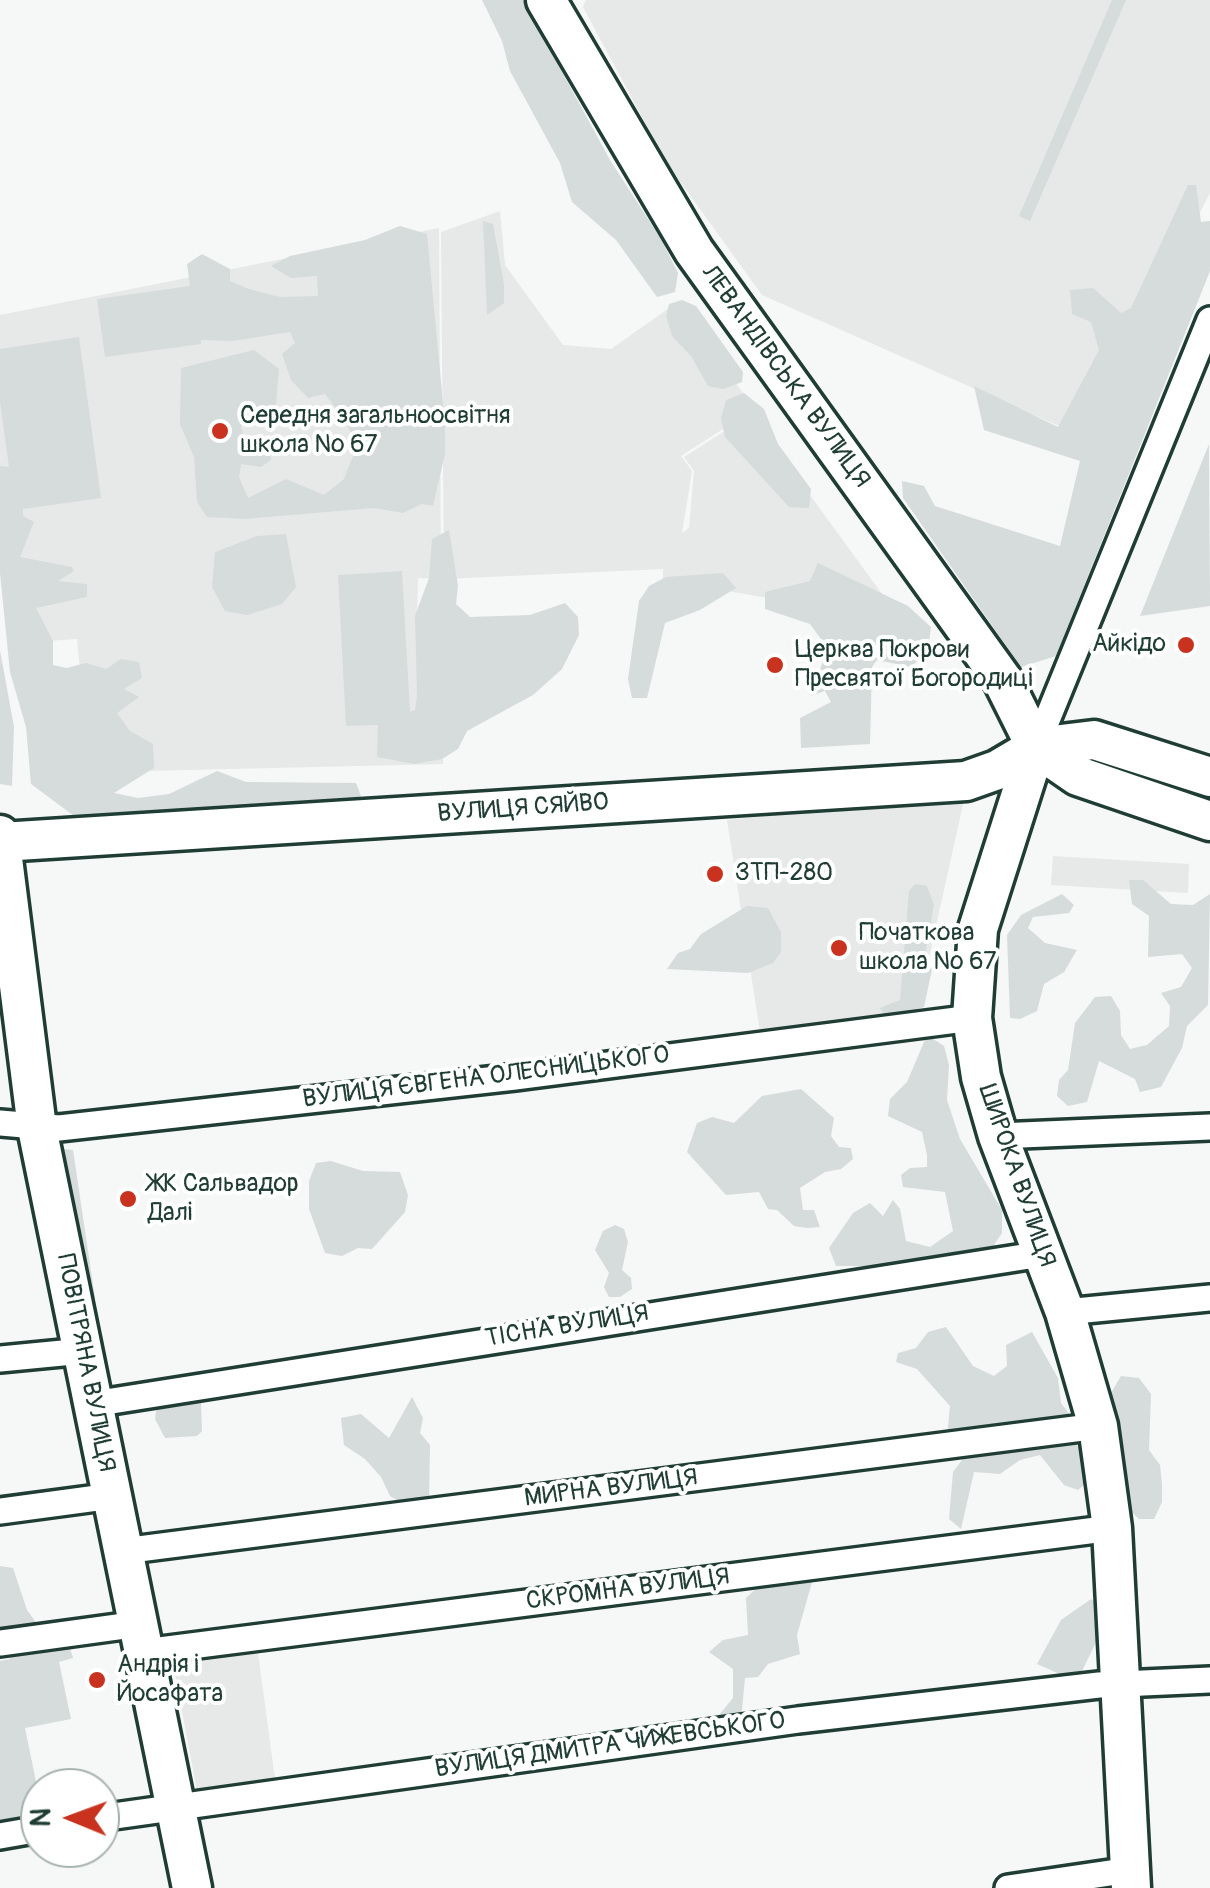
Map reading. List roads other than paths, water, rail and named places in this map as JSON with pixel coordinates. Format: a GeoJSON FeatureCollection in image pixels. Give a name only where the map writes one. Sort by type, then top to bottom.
{"type":"FeatureCollection","features":[{"type":"Feature","properties":{"kind":"street","name":"ЛЕВАНДІВСЬКА ВУЛИЦЯ"},"geometry":{"type":"LineString","coordinates":[[546,0],[610,115],[694,251],[1002,679],[1036,746]]}},
{"type":"Feature","properties":{"kind":"street","name":"ШИРОКА ВУЛИЦЯ"},"geometry":{"type":"LineString","coordinates":[[1131,1879],[1112,1528],[1098,1426],[1065,1312],[998,1136],[982,1078],[972,1018],[978,929],[1036,746],[1210,320]]}},
{"type":"Feature","properties":{"kind":"street","name":"ВУЛИЦЯ СЯЙВО"},"geometry":{"type":"LineString","coordinates":[[0,838],[966,781],[996,770],[1036,746],[1094,740],[1210,777]]}},
{"type":"Feature","properties":{"kind":"street"},"geometry":{"type":"LineString","coordinates":[[1036,746],[1078,776],[1210,821]]}},
{"type":"Feature","properties":{"kind":"street","name":"ПОВІТРЯНА ВУЛИЦЯ"},"geometry":{"type":"LineString","coordinates":[[0,838],[18,1125],[83,1351],[192,1888]]}},
{"type":"Feature","properties":{"kind":"street","name":"ВУЛИЦЯ ЄВГЕНА ОЛЕСНИЦЬКОГО"},"geometry":{"type":"LineString","coordinates":[[18,1125],[515,1076],[972,1018]]}},
{"type":"Feature","properties":{"kind":"street"},"geometry":{"type":"LineString","coordinates":[[998,1136],[1210,1127]]}},
{"type":"Feature","properties":{"kind":"street","name":"ТІСНА ВУЛИЦЯ"},"geometry":{"type":"LineString","coordinates":[[94,1404],[1042,1254]]}},
{"type":"Feature","properties":{"kind":"street"},"geometry":{"type":"LineString","coordinates":[[1065,1312],[1210,1298]]}},
{"type":"Feature","properties":{"kind":"street"},"geometry":{"type":"LineString","coordinates":[[0,1358],[83,1351]]}},
{"type":"Feature","properties":{"kind":"street","name":"МИРНА ВУЛИЦЯ"},"geometry":{"type":"LineString","coordinates":[[123,1551],[1098,1426]]}},
{"type":"Feature","properties":{"kind":"street"},"geometry":{"type":"LineString","coordinates":[[0,1511],[112,1496]]}},
{"type":"Feature","properties":{"kind":"street","name":"СКРОМНА ВУЛИЦЯ"},"geometry":{"type":"LineString","coordinates":[[0,1643],[141,1638],[1112,1528]]}},
{"type":"Feature","properties":{"kind":"street","name":"ВУЛИЦЯ ДМИТРА ЧИЖЕВСЬКОГО"},"geometry":{"type":"LineString","coordinates":[[120,1815],[779,1722],[1122,1684],[1210,1680]]}},
{"type":"Feature","properties":{"kind":"street"},"geometry":{"type":"LineString","coordinates":[[1008,1888],[1131,1879]]}},
{"type":"Feature","properties":{"kind":"place","name":"Середня загальноосвітня школа № 67"},"geometry":{"type":"Point","coordinates":[220,431]}},
{"type":"Feature","properties":{"kind":"place","name":"Айкідо"},"geometry":{"type":"Point","coordinates":[1186,645]}},
{"type":"Feature","properties":{"kind":"place","name":"Церква Покрови Пресвятої Богородиці"},"geometry":{"type":"Point","coordinates":[775,665]}},
{"type":"Feature","properties":{"kind":"place","name":"ЗТП-280"},"geometry":{"type":"Point","coordinates":[715,874]}},
{"type":"Feature","properties":{"kind":"place","name":"Початкова школа № 67"},"geometry":{"type":"Point","coordinates":[839,948]}},
{"type":"Feature","properties":{"kind":"place","name":"ЖК Сальвадор Далі"},"geometry":{"type":"Point","coordinates":[128,1199]}},
{"type":"Feature","properties":{"kind":"place","name":"Андрія і Йосафата"},"geometry":{"type":"Point","coordinates":[97,1680]}}]}
